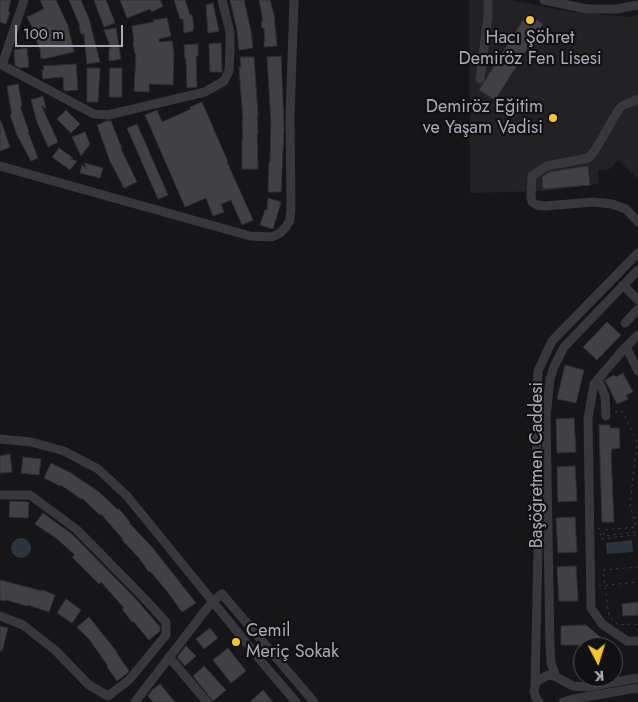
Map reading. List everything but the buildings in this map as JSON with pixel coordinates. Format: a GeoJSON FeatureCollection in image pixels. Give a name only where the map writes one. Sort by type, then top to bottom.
{"type":"FeatureCollection","features":[{"type":"Feature","properties":{"kind":"street"},"geometry":{"type":"LineString","coordinates":[[24,0],[1,65],[94,114],[108,115],[205,92],[224,81],[229,71],[230,32],[222,0]]}},
{"type":"Feature","properties":{"kind":"street"},"geometry":{"type":"LineString","coordinates":[[0,166],[250,236],[272,237],[280,233],[290,220],[290,117],[294,0]]}},
{"type":"Feature","properties":{"kind":"street"},"geometry":{"type":"LineString","coordinates":[[480,79],[488,16],[488,0]]}},
{"type":"Feature","properties":{"kind":"street"},"geometry":{"type":"LineString","coordinates":[[544,0],[587,9],[616,9],[638,5]]}},
{"type":"Feature","properties":{"kind":"street"},"geometry":{"type":"LineString","coordinates":[[638,99],[619,109],[594,152],[588,158],[547,166],[532,176],[531,196],[532,202],[545,206],[593,202],[612,204],[626,209],[638,222]]}},
{"type":"Feature","properties":{"kind":"street","name":"Başöğretmen Caddesi"},"geometry":{"type":"LineString","coordinates":[[539,702],[536,698],[535,689],[538,549],[536,409],[538,371],[552,341],[638,253]]}},
{"type":"Feature","properties":{"kind":"street","name":"Başöğretmen Caddesi"},"geometry":{"type":"LineString","coordinates":[[561,702],[564,697],[565,688],[551,663],[550,648],[546,417],[550,379],[564,347],[638,270]]}},
{"type":"Feature","properties":{"kind":"street"},"geometry":{"type":"LineString","coordinates":[[623,285],[638,300]]}},
{"type":"Feature","properties":{"kind":"street"},"geometry":{"type":"LineString","coordinates":[[625,323],[638,309]]}},
{"type":"Feature","properties":{"kind":"street"},"geometry":{"type":"LineString","coordinates":[[638,335],[594,384],[588,418],[591,608],[602,624],[627,641],[638,641]]}},
{"type":"Feature","properties":{"kind":"street"},"geometry":{"type":"LineString","coordinates":[[626,347],[638,372]]}},
{"type":"Feature","properties":{"kind":"street"},"geometry":{"type":"LineString","coordinates":[[598,379],[605,396],[606,416]]}},
{"type":"Feature","properties":{"kind":"street"},"geometry":{"type":"LineString","coordinates":[[0,439],[30,442],[64,451],[98,469],[127,496],[296,702]]}},
{"type":"Feature","properties":{"kind":"street"},"geometry":{"type":"LineString","coordinates":[[0,495],[30,495],[76,529],[166,622],[166,635],[129,680],[108,696],[89,685],[55,650],[23,626],[0,616]]}},
{"type":"Feature","properties":{"kind":"street"},"geometry":{"type":"LineString","coordinates":[[135,702],[213,601],[222,594],[314,702]]}},
{"type":"Feature","properties":{"kind":"street"},"geometry":{"type":"LineString","coordinates":[[169,657],[207,702]]}},
{"type":"Feature","properties":{"kind":"street"},"geometry":{"type":"LineString","coordinates":[[528,702],[537,681],[546,676],[558,678],[573,686],[602,689],[638,688]]}},
{"type":"Feature","properties":{"kind":"street"},"geometry":{"type":"LineString","coordinates":[[561,702],[638,678]]}},
{"type":"Feature","properties":{"kind":"path"},"geometry":{"type":"LineString","coordinates":[[615,412],[622,411],[637,441],[630,504],[636,526],[604,530],[604,536],[636,532],[638,534]]}},
{"type":"Feature","properties":{"kind":"path"},"geometry":{"type":"LineString","coordinates":[[634,520],[638,513]]}},
{"type":"Feature","properties":{"kind":"path"},"geometry":{"type":"LineString","coordinates":[[634,520],[638,518]]}},
{"type":"Feature","properties":{"kind":"path"},"geometry":{"type":"LineString","coordinates":[[598,529],[601,530],[601,539],[635,535],[638,538]]}},
{"type":"Feature","properties":{"kind":"path"},"geometry":{"type":"LineString","coordinates":[[638,567],[603,570],[609,616],[618,625],[638,625]]}},
{"type":"Feature","properties":{"kind":"path"},"geometry":{"type":"LineString","coordinates":[[590,586],[638,582]]}},
{"type":"Feature","properties":{"kind":"shaded area","name":"Demiröz Eğitim ve Yaşam Vadisi"},"geometry":{"type":"Polygon","coordinates":[[[469,0],[511,0],[565,11],[630,17],[638,14],[638,179],[618,160],[610,169],[598,170],[599,184],[543,191],[470,193],[469,0]]]}},
{"type":"Feature","properties":{"kind":"shaded area"},"geometry":{"type":"Polygon","coordinates":[[[21,538],[28,541],[31,548],[28,555],[21,558],[14,555],[11,548],[14,541],[21,538]]]}},
{"type":"Feature","properties":{"kind":"shaded area"},"geometry":{"type":"Polygon","coordinates":[[[632,540],[633,552],[607,554],[606,543],[632,540]]]}},
{"type":"Feature","properties":{"kind":"place","name":"Hacı Şöhret Demiröz Fen Lisesi"},"geometry":{"type":"Point","coordinates":[530,20]}},
{"type":"Feature","properties":{"kind":"place","name":"Demiröz Eğitim ve Yaşam Vadisi"},"geometry":{"type":"Point","coordinates":[553,118]}},
{"type":"Feature","properties":{"kind":"place","name":"Cemil Meriç Sokak"},"geometry":{"type":"Point","coordinates":[236,642]}}]}
